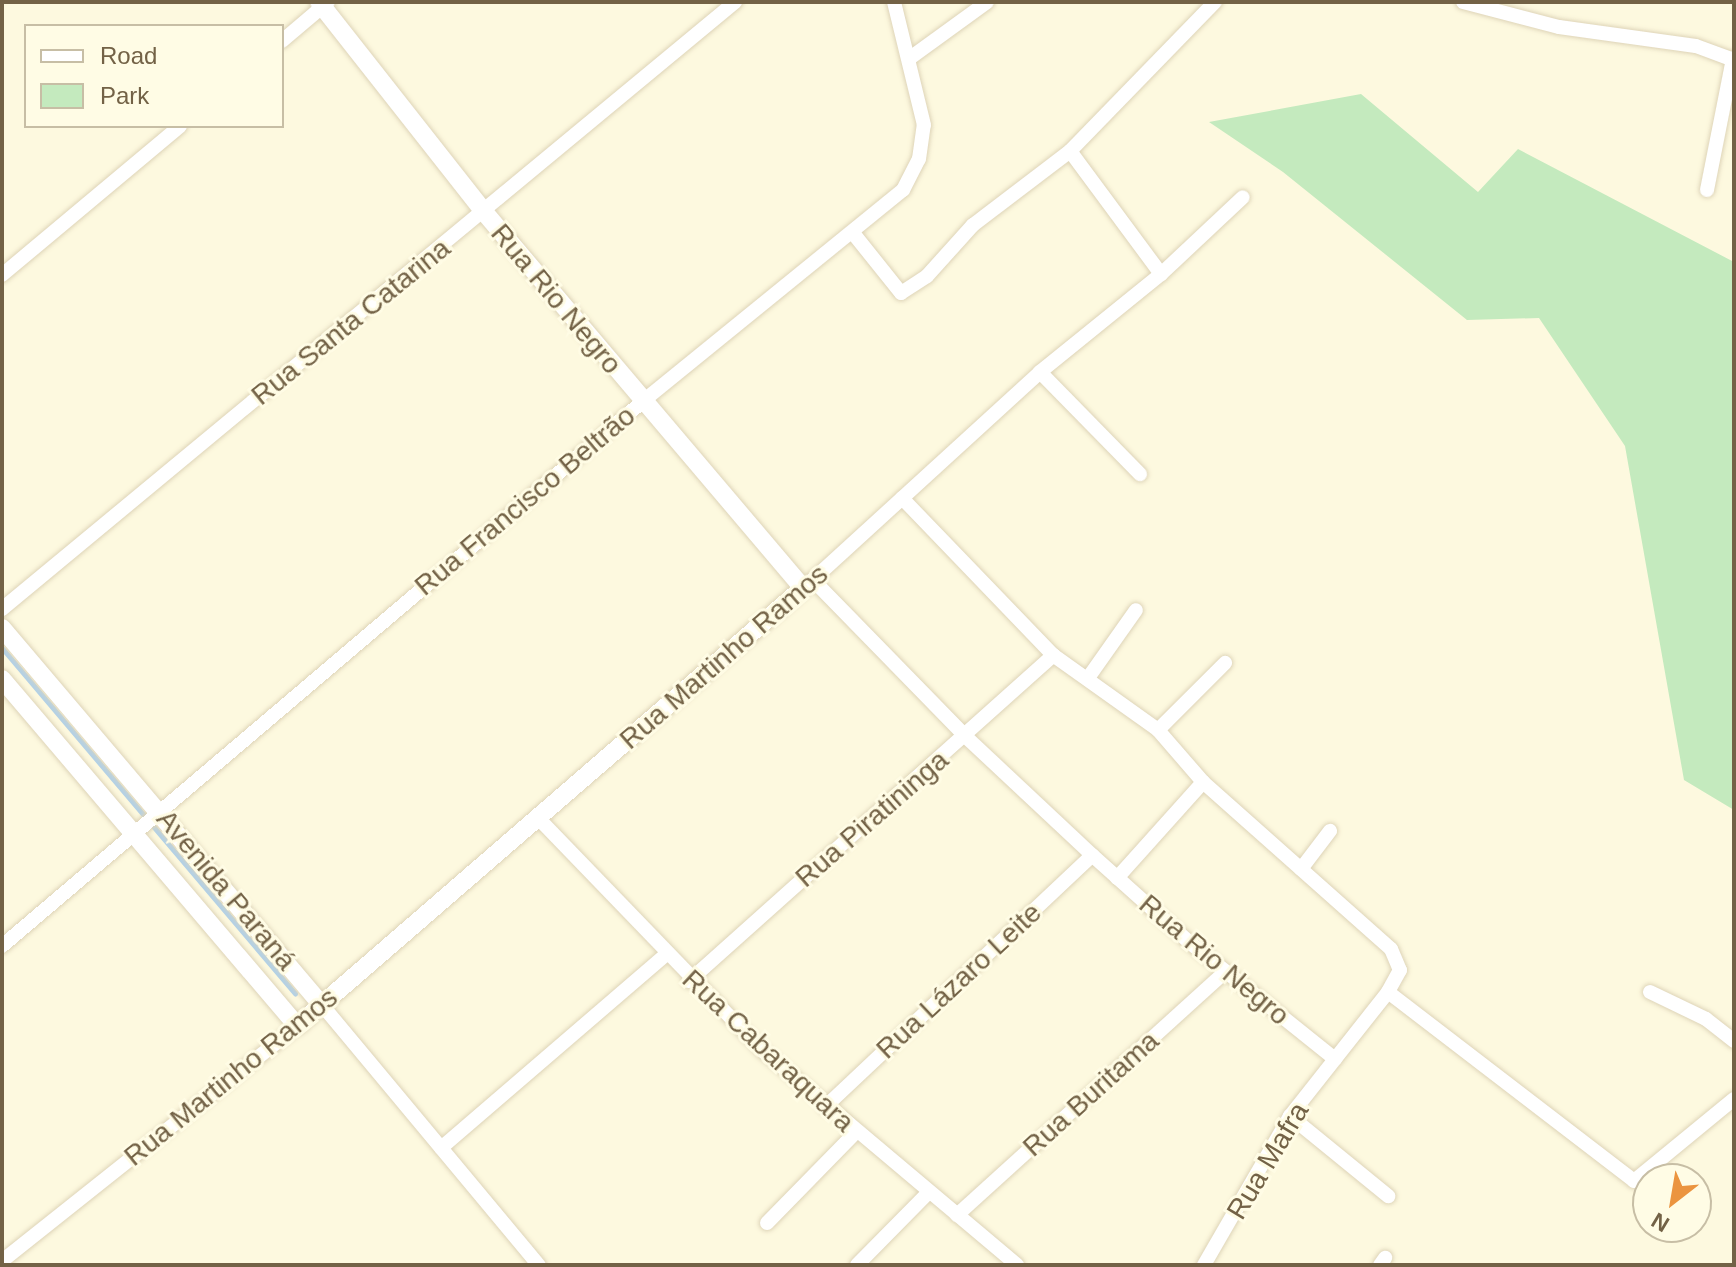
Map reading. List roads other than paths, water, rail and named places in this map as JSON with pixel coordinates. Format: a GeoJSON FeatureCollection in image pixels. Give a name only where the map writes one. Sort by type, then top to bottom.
{"type":"FeatureCollection","features":[{"type":"Feature","properties":{"kind":"street","name":"Rua Santa Catarina"},"geometry":{"type":"LineString","coordinates":[[2,609],[485,213],[735,2]]}},
{"type":"Feature","properties":{"kind":"street","name":"Rua Francisco Beltrão"},"geometry":{"type":"LineString","coordinates":[[2,946],[642,402],[903,190],[919,159],[924,125],[894,2]]}},
{"type":"Feature","properties":{"kind":"street"},"geometry":{"type":"LineString","coordinates":[[910,58],[987,2]]}},
{"type":"Feature","properties":{"kind":"street"},"geometry":{"type":"LineString","coordinates":[[853,233],[901,293],[927,276],[973,225],[1070,151],[1215,2]]}},
{"type":"Feature","properties":{"kind":"street"},"geometry":{"type":"LineString","coordinates":[[1463,2],[1484,10],[1696,46],[1733,59],[1707,190]]}},
{"type":"Feature","properties":{"kind":"street"},"geometry":{"type":"LineString","coordinates":[[1484,10],[1505,2]]}},
{"type":"Feature","properties":{"kind":"street","name":"Rua Rio Negro"},"geometry":{"type":"LineString","coordinates":[[323,4],[485,213],[642,402],[808,584],[1117,878],[1225,972],[1335,1059]]}},
{"type":"Feature","properties":{"kind":"street"},"geometry":{"type":"LineString","coordinates":[[284,39],[323,4]]}},
{"type":"Feature","properties":{"kind":"street"},"geometry":{"type":"LineString","coordinates":[[2,275],[178,128]]}},
{"type":"Feature","properties":{"kind":"street"},"geometry":{"type":"LineString","coordinates":[[1070,151],[1161,274]]}},
{"type":"Feature","properties":{"kind":"street","name":"Rua Martinho Ramos"},"geometry":{"type":"LineString","coordinates":[[2,1261],[322,1005],[808,584],[1040,372],[1161,274],[1243,197]]}},
{"type":"Feature","properties":{"kind":"street"},"geometry":{"type":"LineString","coordinates":[[1040,372],[1140,474]]}},
{"type":"Feature","properties":{"kind":"street"},"geometry":{"type":"LineString","coordinates":[[902,498],[1053,655],[1158,730],[1203,782],[1399,961],[1400,970],[1388,992],[1335,1059]]}},
{"type":"Feature","properties":{"kind":"street"},"geometry":{"type":"LineString","coordinates":[[1088,678],[1136,610]]}},
{"type":"Feature","properties":{"kind":"street","name":"Avenida Paraná"},"geometry":{"type":"LineString","coordinates":[[2,628],[154,814],[322,1005],[539,1265]]}},
{"type":"Feature","properties":{"kind":"street","name":"Rua Piratininga"},"geometry":{"type":"LineString","coordinates":[[689,981],[966,737],[1053,655]]}},
{"type":"Feature","properties":{"kind":"street"},"geometry":{"type":"LineString","coordinates":[[1158,730],[1225,663]]}},
{"type":"Feature","properties":{"kind":"street","name":"Avenida Paraná"},"geometry":{"type":"LineString","coordinates":[[2,679],[297,1026]]}},
{"type":"Feature","properties":{"kind":"street"},"geometry":{"type":"LineString","coordinates":[[1117,878],[1203,782]]}},
{"type":"Feature","properties":{"kind":"street","name":"Rua Cabaraquara"},"geometry":{"type":"LineString","coordinates":[[538,818],[689,981],[855,1133],[1017,1265]]}},
{"type":"Feature","properties":{"kind":"street"},"geometry":{"type":"LineString","coordinates":[[1301,869],[1330,831]]}},
{"type":"Feature","properties":{"kind":"street","name":"Rua Lázaro Leite"},"geometry":{"type":"LineString","coordinates":[[825,1107],[1092,855]]}},
{"type":"Feature","properties":{"kind":"street"},"geometry":{"type":"LineString","coordinates":[[441,1148],[665,955]]}},
{"type":"Feature","properties":{"kind":"street","name":"Rua Buritama"},"geometry":{"type":"LineString","coordinates":[[957,1215],[1225,972]]}},
{"type":"Feature","properties":{"kind":"street"},"geometry":{"type":"LineString","coordinates":[[1388,992],[1634,1181],[1734,1099]]}},
{"type":"Feature","properties":{"kind":"street"},"geometry":{"type":"LineString","coordinates":[[1650,992],[1706,1019],[1734,1041]]}},
{"type":"Feature","properties":{"kind":"street","name":"Rua Mafra"},"geometry":{"type":"LineString","coordinates":[[1204,1265],[1290,1116],[1335,1059]]}},
{"type":"Feature","properties":{"kind":"street"},"geometry":{"type":"LineString","coordinates":[[1290,1116],[1388,1196]]}},
{"type":"Feature","properties":{"kind":"street"},"geometry":{"type":"LineString","coordinates":[[767,1223],[855,1133]]}},
{"type":"Feature","properties":{"kind":"street"},"geometry":{"type":"LineString","coordinates":[[857,1265],[929,1192]]}},
{"type":"Feature","properties":{"kind":"waterway"},"geometry":{"type":"LineString","coordinates":[[2,648],[295,993]]}}]}
